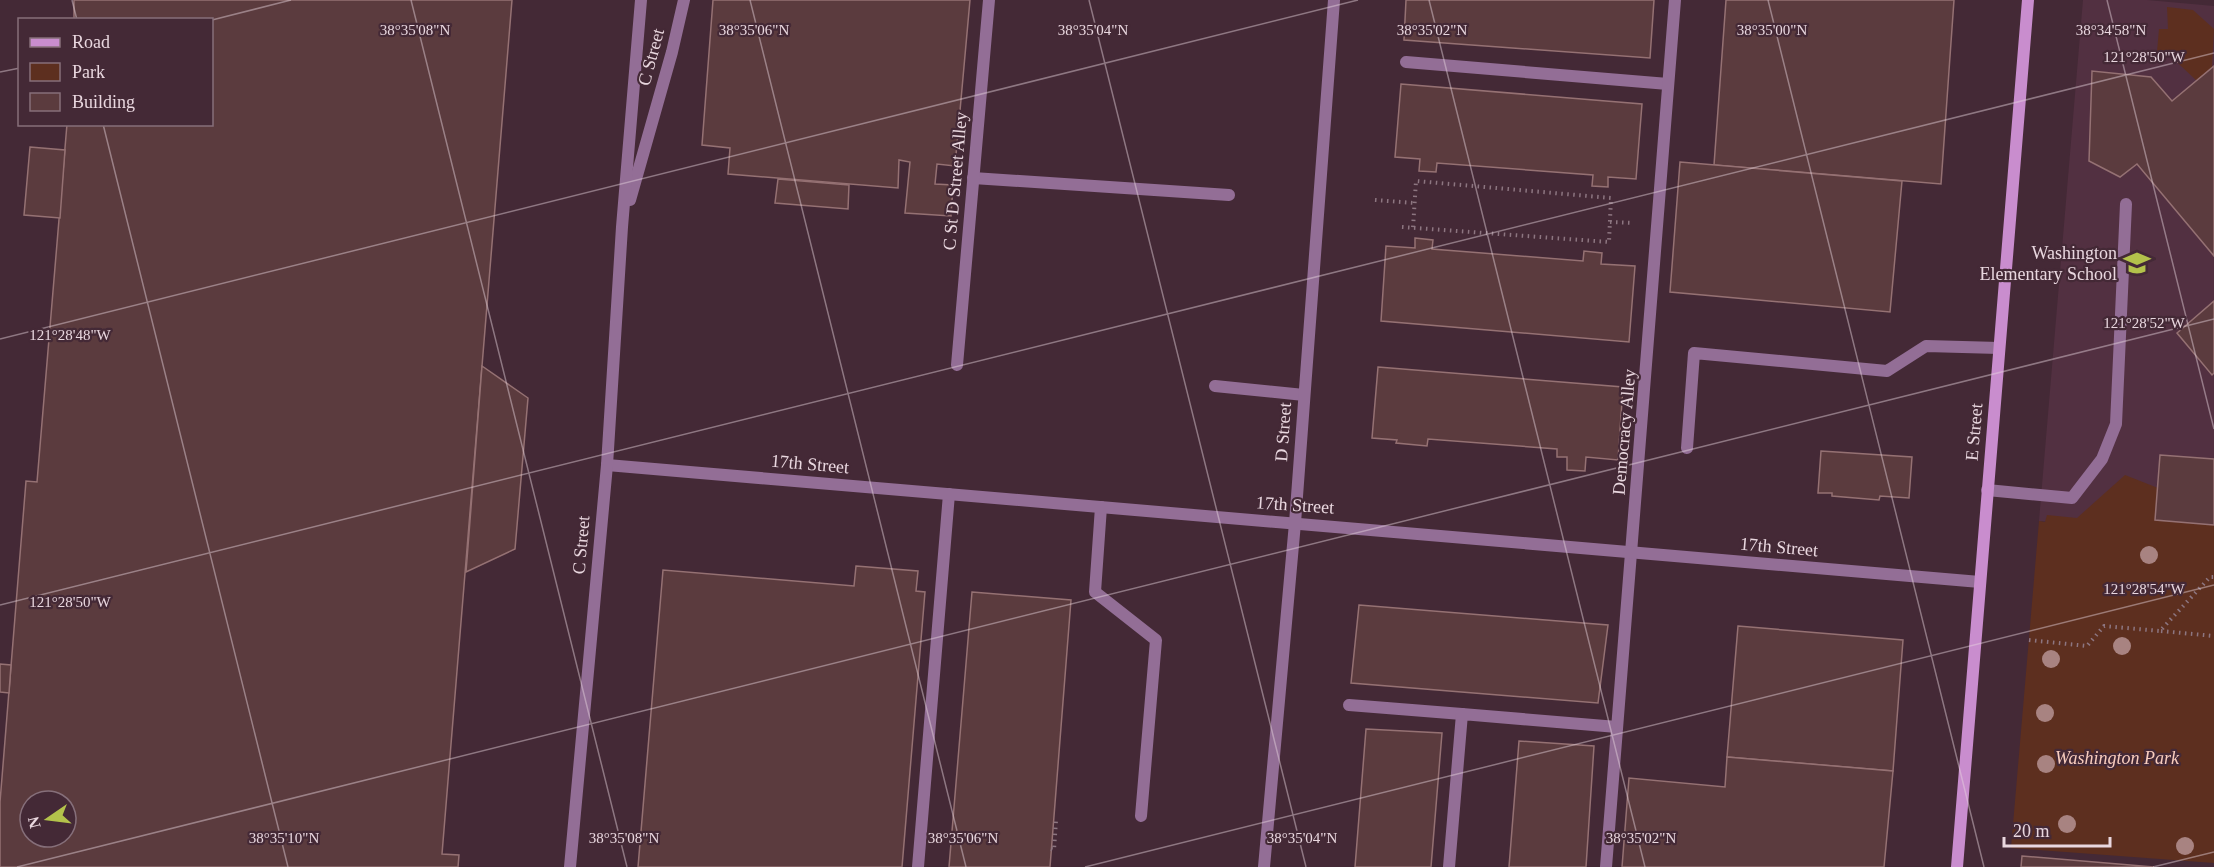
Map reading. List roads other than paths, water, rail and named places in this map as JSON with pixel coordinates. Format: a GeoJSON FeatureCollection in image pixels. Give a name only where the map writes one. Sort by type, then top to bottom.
{"type":"FeatureCollection","features":[{"type":"Feature","properties":{"kind":"street","name":"C Street"},"geometry":{"type":"LineString","coordinates":[[570,867],[607,465],[622,227],[641,0]]}},
{"type":"Feature","properties":{"kind":"street","name":"C Street"},"geometry":{"type":"LineString","coordinates":[[622,227],[672,52],[684,0]]}},
{"type":"Feature","properties":{"kind":"street","name":"C St D Street Alley"},"geometry":{"type":"LineString","coordinates":[[957,365],[989,0]]}},
{"type":"Feature","properties":{"kind":"street","name":"D Street"},"geometry":{"type":"LineString","coordinates":[[1264,867],[1295,524],[1334,0]]}},
{"type":"Feature","properties":{"kind":"street","name":"Democracy Alley"},"geometry":{"type":"LineString","coordinates":[[1606,867],[1675,0]]}},
{"type":"Feature","properties":{"kind":"street","name":"E Street"},"geometry":{"type":"LineString","coordinates":[[1957,867],[2028,0]]}},
{"type":"Feature","properties":{"kind":"street"},"geometry":{"type":"LineString","coordinates":[[1406,62],[1668,84]]}},
{"type":"Feature","properties":{"kind":"street"},"geometry":{"type":"LineString","coordinates":[[974,178],[1229,195]]}},
{"type":"Feature","properties":{"kind":"street"},"geometry":{"type":"LineString","coordinates":[[1987,490],[2072,498],[2102,459],[2116,424],[2126,204]]}},
{"type":"Feature","properties":{"kind":"street"},"geometry":{"type":"LineString","coordinates":[[1687,448],[1694,354],[1887,371],[1926,346],[1999,348]]}},
{"type":"Feature","properties":{"kind":"street"},"geometry":{"type":"LineString","coordinates":[[1215,386],[1304,395]]}},
{"type":"Feature","properties":{"kind":"street","name":"17th Street"},"geometry":{"type":"LineString","coordinates":[[607,465],[1980,582]]}},
{"type":"Feature","properties":{"kind":"street"},"geometry":{"type":"LineString","coordinates":[[918,867],[949,494]]}},
{"type":"Feature","properties":{"kind":"street"},"geometry":{"type":"LineString","coordinates":[[1101,507],[1095,592],[1156,640],[1141,816]]}},
{"type":"Feature","properties":{"kind":"street"},"geometry":{"type":"LineString","coordinates":[[1348,705],[1617,727]]}},
{"type":"Feature","properties":{"kind":"street"},"geometry":{"type":"LineString","coordinates":[[1449,867],[1462,714]]}},
{"type":"Feature","properties":{"kind":"place","name":"Washington Elementary School"},"geometry":{"type":"Point","coordinates":[2137,263]}},
{"type":"Feature","properties":{"kind":"park label","name":"Washington Park"},"geometry":{"type":"Point","coordinates":[2117,758]}}]}
